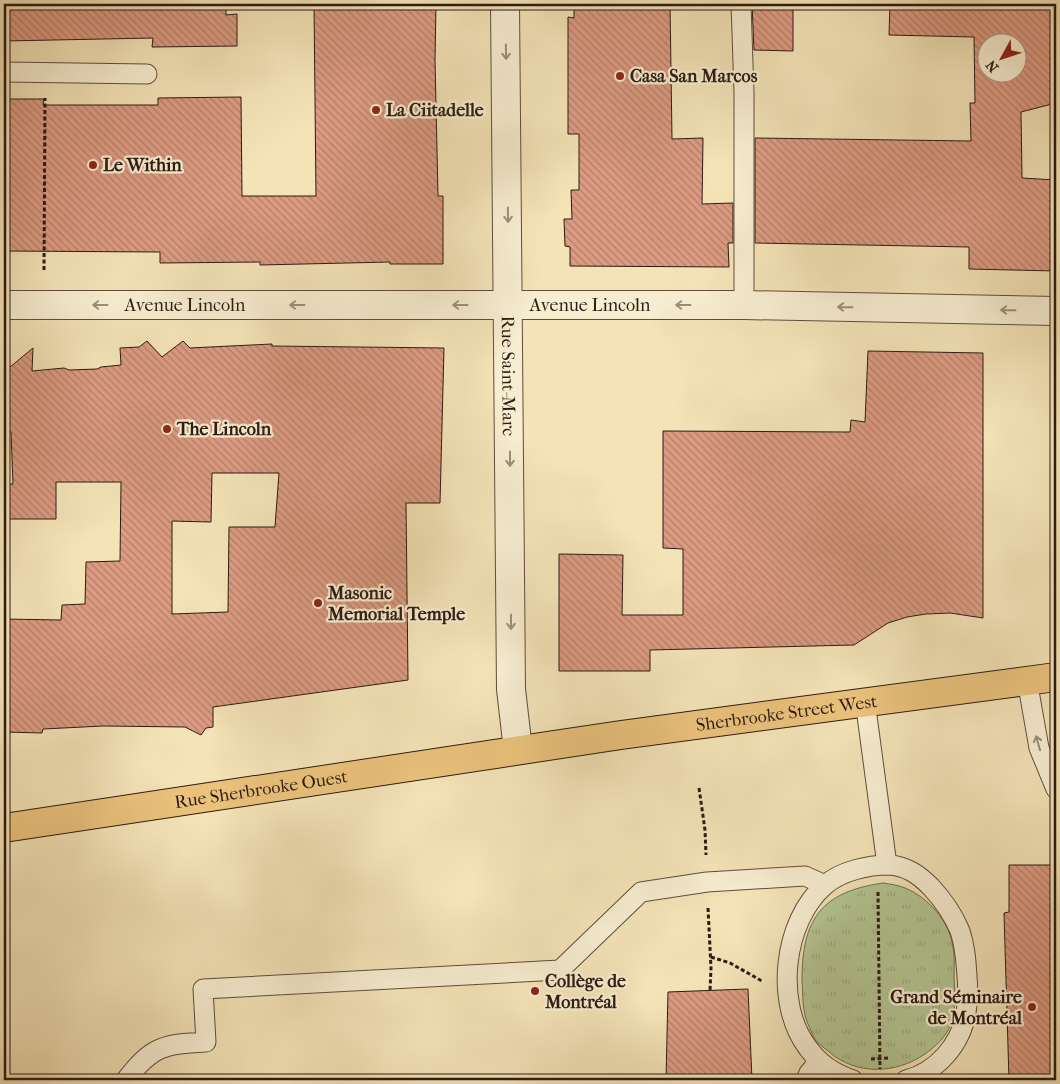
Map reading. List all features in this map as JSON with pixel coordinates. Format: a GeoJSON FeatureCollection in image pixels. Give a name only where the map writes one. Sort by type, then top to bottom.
{"type":"FeatureCollection","features":[{"type":"Feature","properties":{"kind":"main road","name":"Sherbrooke Street West"},"geometry":{"type":"LineString","coordinates":[[518,750],[1056,677]]}},
{"type":"Feature","properties":{"kind":"main road","name":"Rue Sherbrooke Ouest"},"geometry":{"type":"LineString","coordinates":[[4,828],[518,750]]}},
{"type":"Feature","properties":{"kind":"street","name":"Rue Saint-Marc"},"geometry":{"type":"LineString","coordinates":[[506,4],[511,688],[518,750]]}},
{"type":"Feature","properties":{"kind":"street","name":"Avenue Lincoln"},"geometry":{"type":"LineString","coordinates":[[4,305],[744,305],[1056,311]]}},
{"type":"Feature","properties":{"kind":"lane"},"geometry":{"type":"LineString","coordinates":[[741,4],[744,112],[744,305]]}},
{"type":"Feature","properties":{"kind":"lane"},"geometry":{"type":"LineString","coordinates":[[4,72],[147,74]]}},
{"type":"Feature","properties":{"kind":"lane"},"geometry":{"type":"LineString","coordinates":[[1028,680],[1038,741],[1056,789]]}},
{"type":"Feature","properties":{"kind":"lane"},"geometry":{"type":"LineString","coordinates":[[865,702],[887,865]]}},
{"type":"Feature","properties":{"kind":"lane"},"geometry":{"type":"LineString","coordinates":[[853,1080],[833,1072],[806,1047],[796,1026],[789,1002],[787,974],[790,950],[795,931],[809,904],[825,885],[854,871],[878,865],[887,865],[899,866],[913,871],[937,894],[956,923],[965,949],[966,960],[966,1012],[958,1038],[948,1053],[933,1066],[918,1076],[906,1080]]}},
{"type":"Feature","properties":{"kind":"lane"},"geometry":{"type":"LineString","coordinates":[[126,1080],[148,1055],[162,1047],[206,1042],[204,989],[560,970],[641,892],[707,882],[804,876],[825,885]]}},
{"type":"Feature","properties":{"kind":"lane"},"geometry":{"type":"LineString","coordinates":[[806,1080],[819,1061]]}},
{"type":"Feature","properties":{"kind":"path"},"geometry":{"type":"LineString","coordinates":[[44,270],[45,109]]}},
{"type":"Feature","properties":{"kind":"path"},"geometry":{"type":"LineString","coordinates":[[699,788],[705,830],[706,859]]}},
{"type":"Feature","properties":{"kind":"path"},"geometry":{"type":"LineString","coordinates":[[878,884],[880,1069]]}},
{"type":"Feature","properties":{"kind":"path"},"geometry":{"type":"LineString","coordinates":[[708,908],[711,957],[710,991]]}},
{"type":"Feature","properties":{"kind":"path"},"geometry":{"type":"LineString","coordinates":[[711,957],[730,962],[767,985]]}},
{"type":"Feature","properties":{"kind":"path"},"geometry":{"type":"LineString","coordinates":[[865,1059],[897,1058]]}},
{"type":"Feature","properties":{"kind":"green space"},"geometry":{"type":"Polygon","coordinates":[[[883,883],[900,886],[914,892],[930,904],[943,920],[951,938],[954,951],[955,1002],[952,1021],[948,1030],[933,1048],[914,1061],[889,1068],[876,1069],[851,1065],[839,1059],[815,1040],[806,1019],[802,980],[806,940],[811,925],[819,912],[844,893],[883,883]]]}},
{"type":"Feature","properties":{"kind":"building"},"geometry":{"type":"Polygon","coordinates":[[[4,4],[226,4],[226,15],[237,14],[237,46],[152,47],[153,38],[4,41],[4,4]]]}},
{"type":"Feature","properties":{"kind":"building"},"geometry":{"type":"Polygon","coordinates":[[[314,4],[436,4],[435,60],[438,196],[443,196],[443,264],[390,264],[390,262],[260,265],[260,262],[160,263],[160,252],[4,251],[4,99],[44,99],[43,105],[158,105],[158,98],[241,97],[242,196],[316,196],[314,4]]]}},
{"type":"Feature","properties":{"kind":"building"},"geometry":{"type":"Polygon","coordinates":[[[574,4],[670,4],[672,139],[703,138],[702,204],[733,203],[733,243],[728,243],[729,267],[570,266],[570,247],[565,246],[564,219],[572,219],[571,190],[579,190],[579,134],[568,134],[568,17],[574,18],[574,4]]]}},
{"type":"Feature","properties":{"kind":"building"},"geometry":{"type":"Polygon","coordinates":[[[752,4],[793,4],[793,51],[754,50],[752,4]]]}},
{"type":"Feature","properties":{"kind":"building"},"geometry":{"type":"Polygon","coordinates":[[[890,4],[1056,4],[1056,103],[1021,112],[1022,178],[1056,180],[1056,271],[969,269],[969,247],[755,243],[755,138],[971,141],[970,103],[975,103],[974,37],[889,35],[890,4]]]}},
{"type":"Feature","properties":{"kind":"building"},"geometry":{"type":"Polygon","coordinates":[[[147,341],[162,357],[183,341],[190,348],[272,344],[272,346],[444,348],[440,503],[406,503],[408,680],[213,707],[213,727],[206,728],[201,735],[185,727],[103,726],[43,729],[42,733],[4,732],[4,619],[61,620],[62,605],[85,604],[86,562],[120,561],[121,482],[56,482],[56,519],[5,519],[5,484],[13,484],[11,432],[4,432],[4,372],[33,348],[32,371],[64,368],[69,370],[97,369],[121,365],[120,348],[139,347],[147,341]],[[212,473],[211,522],[172,521],[172,614],[228,612],[229,527],[275,527],[279,473],[212,473]]]}},
{"type":"Feature","properties":{"kind":"building"},"geometry":{"type":"Polygon","coordinates":[[[868,351],[983,353],[983,618],[950,613],[907,617],[888,623],[854,645],[650,650],[650,671],[559,671],[559,554],[623,555],[622,615],[683,615],[683,549],[663,548],[663,431],[850,432],[851,420],[865,422],[868,351]]]}},
{"type":"Feature","properties":{"kind":"building","name":"Grand Séminaire de Montréal"},"geometry":{"type":"Polygon","coordinates":[[[1009,865],[1056,865],[1056,1080],[1009,1080],[1004,913],[1009,912],[1009,865]]]}},
{"type":"Feature","properties":{"kind":"building"},"geometry":{"type":"Polygon","coordinates":[[[748,989],[752,1080],[666,1080],[668,992],[748,989]]]}},
{"type":"Feature","properties":{"kind":"place","name":"Casa San Marcos"},"geometry":{"type":"Point","coordinates":[620,76]}},
{"type":"Feature","properties":{"kind":"place","name":"La Ciitadelle"},"geometry":{"type":"Point","coordinates":[376,110]}},
{"type":"Feature","properties":{"kind":"place","name":"Le Within"},"geometry":{"type":"Point","coordinates":[93,165]}},
{"type":"Feature","properties":{"kind":"place","name":"The Lincoln"},"geometry":{"type":"Point","coordinates":[167,429]}},
{"type":"Feature","properties":{"kind":"place","name":"Masonic Memorial Temple"},"geometry":{"type":"Point","coordinates":[318,603]}},
{"type":"Feature","properties":{"kind":"place","name":"Collège de Montréal"},"geometry":{"type":"Point","coordinates":[535,991]}},
{"type":"Feature","properties":{"kind":"place","name":"Grand Séminaire de Montréal"},"geometry":{"type":"Point","coordinates":[1032,1007]}}]}
